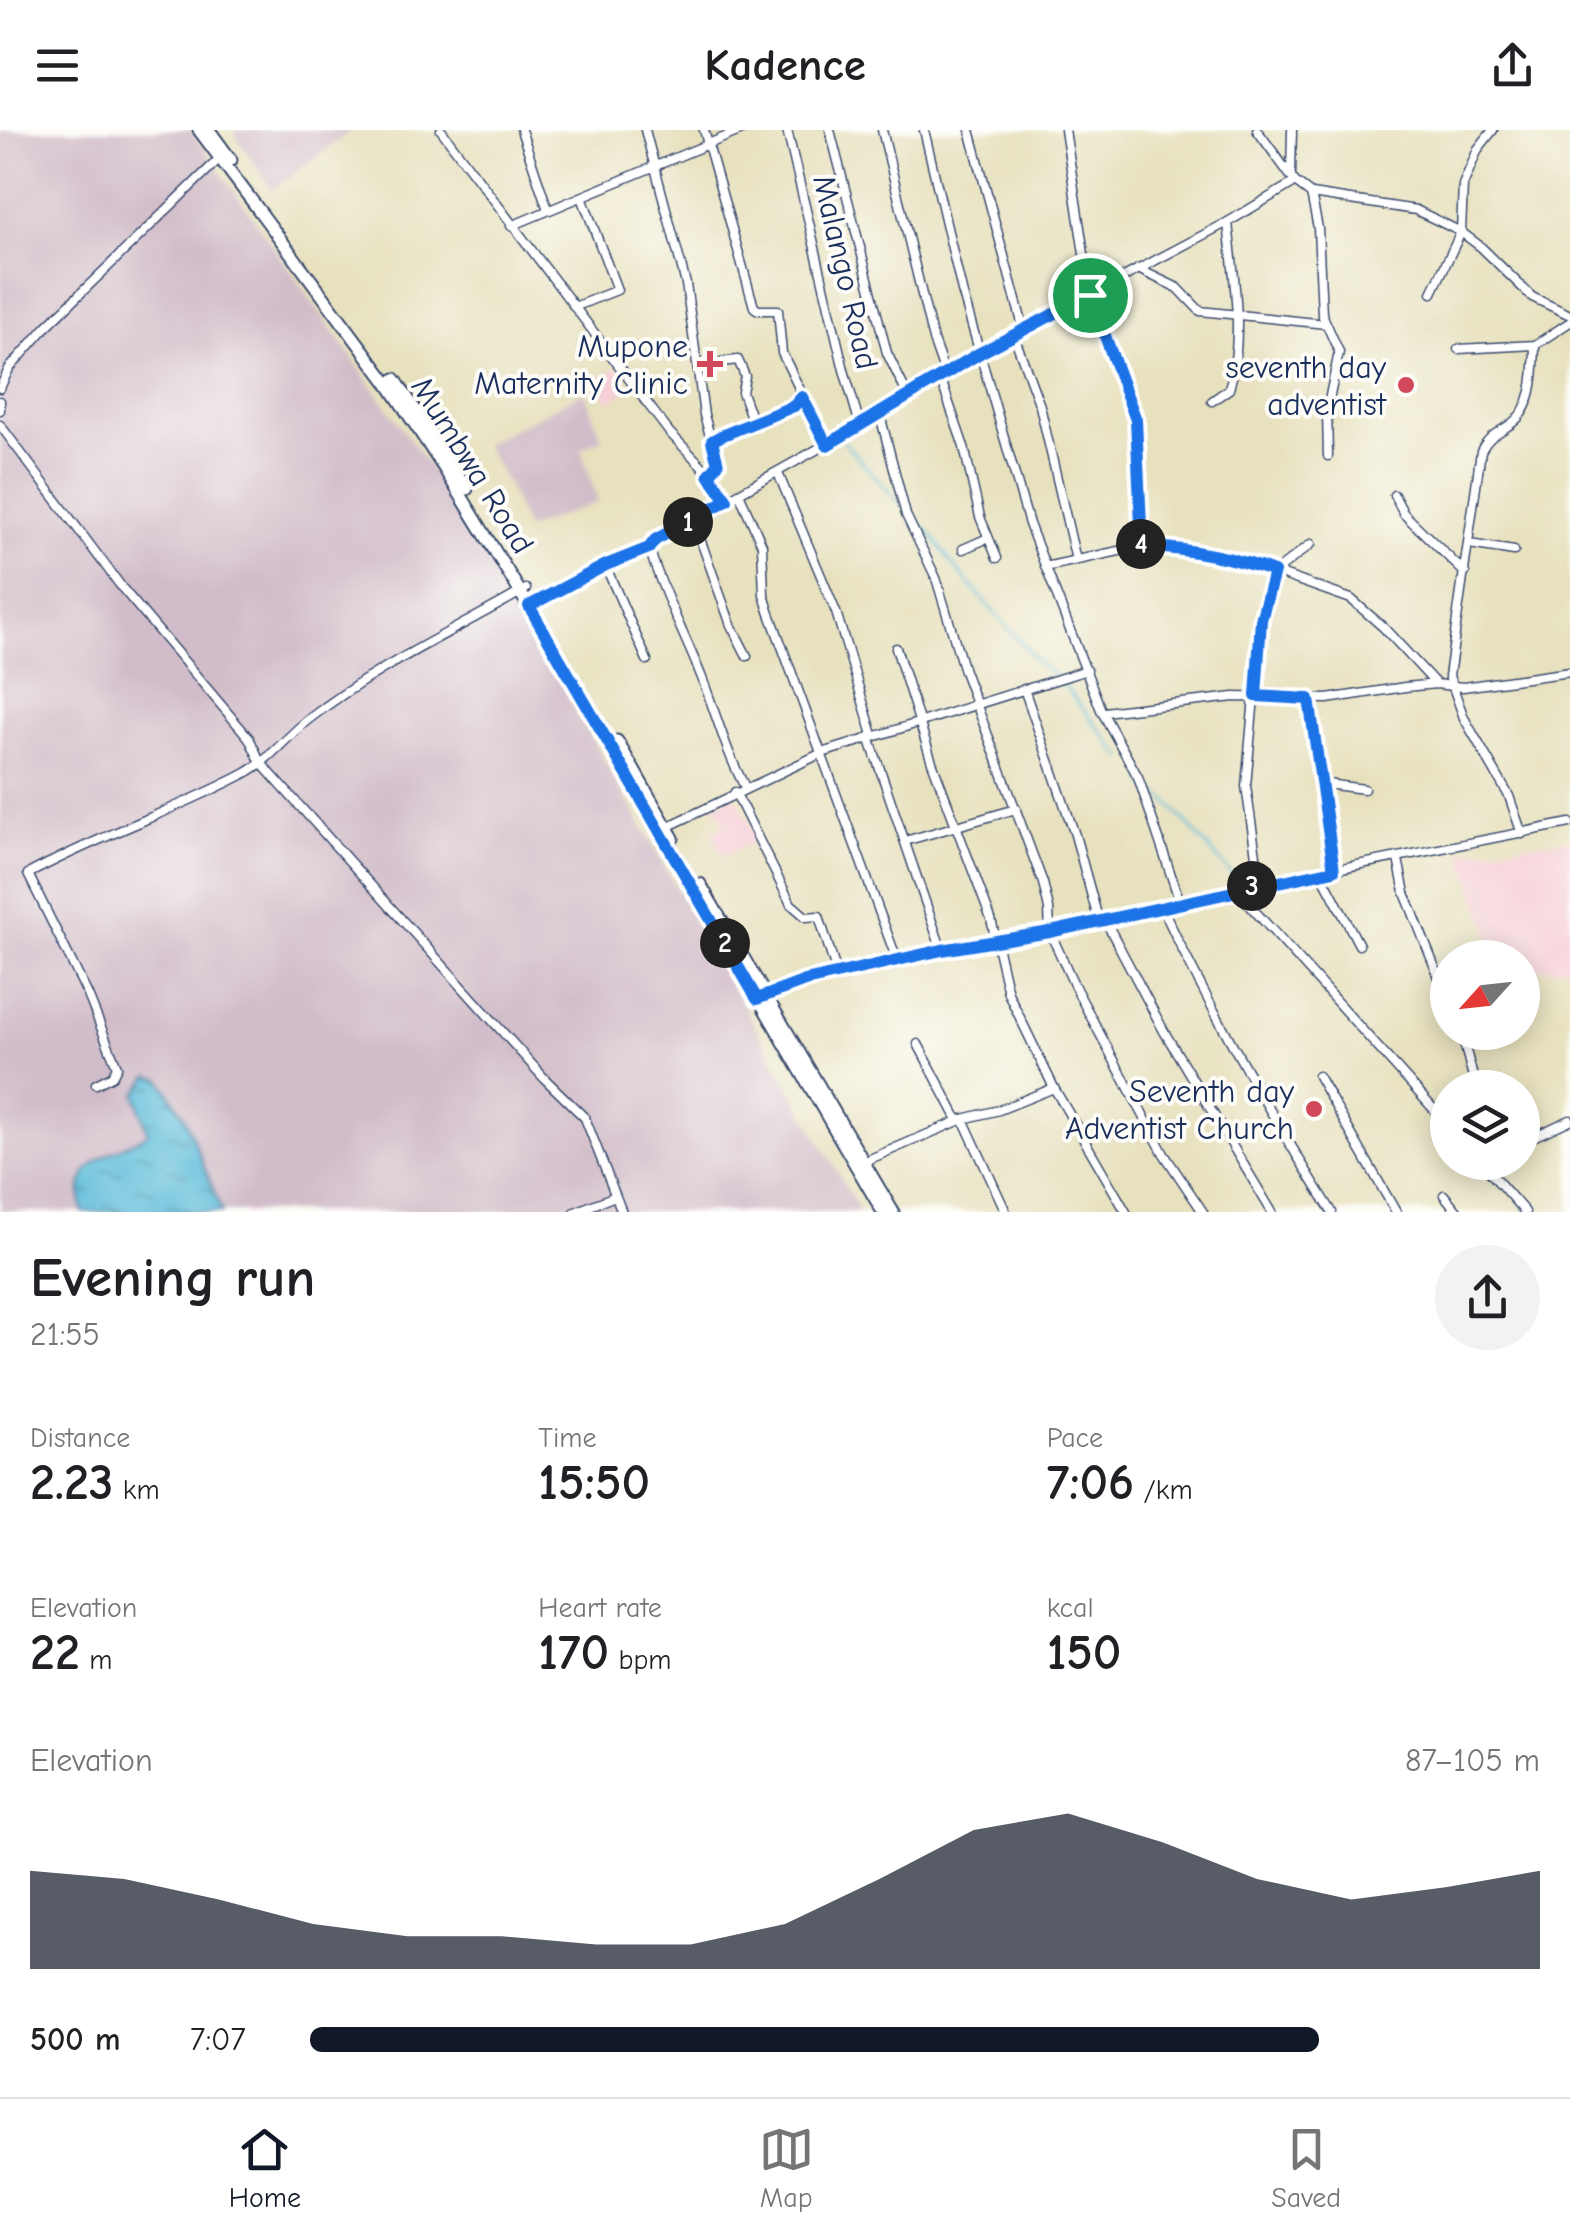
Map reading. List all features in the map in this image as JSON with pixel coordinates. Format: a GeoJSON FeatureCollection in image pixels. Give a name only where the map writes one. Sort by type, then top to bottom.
{"type":"FeatureCollection","features":[{"type":"Feature","properties":{"kind":"main road","name":"Mumbwa Road"},"geometry":{"type":"LineString","coordinates":[[199,130],[223,156],[387,382],[524,590],[761,997],[893,1212]]}},
{"type":"Feature","properties":{"kind":"main road","name":"Mumbwa Road"},"geometry":{"type":"LineString","coordinates":[[209,130],[223,156]]}},
{"type":"Feature","properties":{"kind":"main road","name":"Mumbwa Road"},"geometry":{"type":"LineString","coordinates":[[532,605],[666,827],[883,1212]]}},
{"type":"Feature","properties":{"kind":"street"},"geometry":{"type":"LineString","coordinates":[[441,130],[669,432],[727,500]]}},
{"type":"Feature","properties":{"kind":"street"},"geometry":{"type":"LineString","coordinates":[[522,130],[548,210]]}},
{"type":"Feature","properties":{"kind":"street"},"geometry":{"type":"LineString","coordinates":[[644,130],[689,296],[699,389],[718,464],[709,475]]}},
{"type":"Feature","properties":{"kind":"street"},"geometry":{"type":"LineString","coordinates":[[704,130],[754,307],[774,308],[779,313],[782,353],[827,445]]}},
{"type":"Feature","properties":{"kind":"street","name":"Malango Road"},"geometry":{"type":"LineString","coordinates":[[787,130],[846,381],[860,425]]}},
{"type":"Feature","properties":{"kind":"street"},"geometry":{"type":"LineString","coordinates":[[830,130],[887,353],[909,398]]}},
{"type":"Feature","properties":{"kind":"street"},"geometry":{"type":"LineString","coordinates":[[882,130],[980,517],[997,558]]}},
{"type":"Feature","properties":{"kind":"street"},"geometry":{"type":"LineString","coordinates":[[924,130],[962,292],[1029,524],[1071,640],[1138,778],[1180,902]]}},
{"type":"Feature","properties":{"kind":"street"},"geometry":{"type":"LineString","coordinates":[[970,130],[1024,330]]}},
{"type":"Feature","properties":{"kind":"street"},"geometry":{"type":"LineString","coordinates":[[1065,130],[1090,295],[1136,420],[1142,546]]}},
{"type":"Feature","properties":{"kind":"street"},"geometry":{"type":"LineString","coordinates":[[1257,130],[1293,178],[1312,194],[1410,207],[1462,232],[1520,289],[1570,318],[1535,345],[1458,349]]}},
{"type":"Feature","properties":{"kind":"street"},"geometry":{"type":"LineString","coordinates":[[1292,130],[1293,178]]}},
{"type":"Feature","properties":{"kind":"street"},"geometry":{"type":"LineString","coordinates":[[1432,293],[1462,232],[1463,185],[1478,149],[1493,130]]}},
{"type":"Feature","properties":{"kind":"street"},"geometry":{"type":"LineString","coordinates":[[512,226],[738,131]]}},
{"type":"Feature","properties":{"kind":"street"},"geometry":{"type":"LineString","coordinates":[[0,388],[10,369],[47,326],[223,156]]}},
{"type":"Feature","properties":{"kind":"street"},"geometry":{"type":"LineString","coordinates":[[532,605],[606,565],[649,548],[655,540],[880,415],[980,353],[1228,222],[1293,178]]}},
{"type":"Feature","properties":{"kind":"street"},"geometry":{"type":"LineString","coordinates":[[1312,194],[1318,228],[1321,304],[1339,352],[1327,410],[1328,456]]}},
{"type":"Feature","properties":{"kind":"street"},"geometry":{"type":"LineString","coordinates":[[574,307],[618,287],[582,197]]}},
{"type":"Feature","properties":{"kind":"street"},"geometry":{"type":"LineString","coordinates":[[1212,401],[1224,394],[1231,383],[1235,312],[1228,222]]}},
{"type":"Feature","properties":{"kind":"street"},"geometry":{"type":"LineString","coordinates":[[1138,269],[1178,288],[1200,311],[1326,324]]}},
{"type":"Feature","properties":{"kind":"street"},"geometry":{"type":"LineString","coordinates":[[1014,336],[1040,406],[1076,560]]}},
{"type":"Feature","properties":{"kind":"street"},"geometry":{"type":"LineString","coordinates":[[1522,834],[1509,796],[1464,718],[1451,686],[1450,668],[1481,452],[1488,438],[1523,411],[1532,387],[1535,345]]}},
{"type":"Feature","properties":{"kind":"street"},"geometry":{"type":"LineString","coordinates":[[721,362],[738,360],[745,376],[742,392],[753,423]]}},
{"type":"Feature","properties":{"kind":"street"},"geometry":{"type":"LineString","coordinates":[[712,441],[794,406],[802,397]]}},
{"type":"Feature","properties":{"kind":"street"},"geometry":{"type":"LineString","coordinates":[[0,400],[0,410]]}},
{"type":"Feature","properties":{"kind":"street"},"geometry":{"type":"LineString","coordinates":[[880,415],[906,515],[936,578],[1047,898],[1050,932],[1164,1154],[1203,1212]]}},
{"type":"Feature","properties":{"kind":"street"},"geometry":{"type":"LineString","coordinates":[[0,425],[124,589],[249,738],[262,762],[544,1078],[585,1118],[622,1212]]}},
{"type":"Feature","properties":{"kind":"street"},"geometry":{"type":"LineString","coordinates":[[778,472],[836,612],[871,736],[942,950]]}},
{"type":"Feature","properties":{"kind":"street"},"geometry":{"type":"LineString","coordinates":[[740,493],[762,545],[764,595],[769,611],[898,960]]}},
{"type":"Feature","properties":{"kind":"street"},"geometry":{"type":"LineString","coordinates":[[1394,495],[1404,514],[1465,573]]}},
{"type":"Feature","properties":{"kind":"street"},"geometry":{"type":"LineString","coordinates":[[693,519],[725,608],[748,656]]}},
{"type":"Feature","properties":{"kind":"street"},"geometry":{"type":"LineString","coordinates":[[963,549],[988,538]]}},
{"type":"Feature","properties":{"kind":"street"},"geometry":{"type":"LineString","coordinates":[[1260,884],[1246,786],[1261,620],[1274,572],[1311,544]]}},
{"type":"Feature","properties":{"kind":"street"},"geometry":{"type":"LineString","coordinates":[[1469,544],[1514,552]]}},
{"type":"Feature","properties":{"kind":"street"},"geometry":{"type":"LineString","coordinates":[[1045,567],[1142,546],[1190,550],[1249,563],[1326,587],[1357,602],[1436,684]]}},
{"type":"Feature","properties":{"kind":"street"},"geometry":{"type":"LineString","coordinates":[[649,548],[658,578],[704,682],[728,754],[745,787]]}},
{"type":"Feature","properties":{"kind":"street"},"geometry":{"type":"LineString","coordinates":[[606,565],[648,660]]}},
{"type":"Feature","properties":{"kind":"street"},"geometry":{"type":"LineString","coordinates":[[96,1084],[112,1076],[117,1067],[88,996],[28,874],[72,850],[178,807],[262,762],[309,719],[388,666],[524,590]]}},
{"type":"Feature","properties":{"kind":"street"},"geometry":{"type":"LineString","coordinates":[[896,648],[996,941],[1008,993],[1054,1088],[1126,1212]]}},
{"type":"Feature","properties":{"kind":"street"},"geometry":{"type":"LineString","coordinates":[[666,827],[822,752],[1087,670]]}},
{"type":"Feature","properties":{"kind":"street"},"geometry":{"type":"LineString","coordinates":[[1104,712],[1210,698],[1309,699],[1570,672]]}},
{"type":"Feature","properties":{"kind":"street"},"geometry":{"type":"LineString","coordinates":[[1024,689],[1102,921],[1272,1212]]}},
{"type":"Feature","properties":{"kind":"street"},"geometry":{"type":"LineString","coordinates":[[1309,699],[1334,870]]}},
{"type":"Feature","properties":{"kind":"street"},"geometry":{"type":"LineString","coordinates":[[1319,783],[1364,789]]}},
{"type":"Feature","properties":{"kind":"street"},"geometry":{"type":"LineString","coordinates":[[735,792],[791,904],[806,917],[819,916],[837,974]]}},
{"type":"Feature","properties":{"kind":"street"},"geometry":{"type":"LineString","coordinates":[[904,841],[1016,809]]}},
{"type":"Feature","properties":{"kind":"street"},"geometry":{"type":"LineString","coordinates":[[761,997],[837,974],[942,950],[1050,932],[1235,889],[1570,823]]}},
{"type":"Feature","properties":{"kind":"street"},"geometry":{"type":"LineString","coordinates":[[1398,859],[1410,906],[1430,955]]}},
{"type":"Feature","properties":{"kind":"street"},"geometry":{"type":"LineString","coordinates":[[1321,873],[1359,945]]}},
{"type":"Feature","properties":{"kind":"street"},"geometry":{"type":"LineString","coordinates":[[1235,889],[1430,1105]]}},
{"type":"Feature","properties":{"kind":"street"},"geometry":{"type":"LineString","coordinates":[[1162,907],[1209,1006],[1332,1212]]}},
{"type":"Feature","properties":{"kind":"street"},"geometry":{"type":"LineString","coordinates":[[918,1044],[1006,1212]]}},
{"type":"Feature","properties":{"kind":"street"},"geometry":{"type":"LineString","coordinates":[[1318,1076],[1396,1212]]}},
{"type":"Feature","properties":{"kind":"street"},"geometry":{"type":"LineString","coordinates":[[863,1162],[961,1120],[1054,1088]]}},
{"type":"Feature","properties":{"kind":"street"},"geometry":{"type":"LineString","coordinates":[[1540,1134],[1570,1120]]}},
{"type":"Feature","properties":{"kind":"street"},"geometry":{"type":"LineString","coordinates":[[1499,1180],[1526,1212]]}},
{"type":"Feature","properties":{"kind":"street"},"geometry":{"type":"LineString","coordinates":[[1444,1195],[1458,1212]]}},
{"type":"Feature","properties":{"kind":"street"},"geometry":{"type":"LineString","coordinates":[[574,1212],[615,1196]]}},
{"type":"Feature","properties":{"kind":"shaded area"},"geometry":{"type":"Polygon","coordinates":[[[0,130],[191,130],[474,530],[860,1212],[0,1212],[0,130]]]}},
{"type":"Feature","properties":{"kind":"shaded area"},"geometry":{"type":"Polygon","coordinates":[[[232,130],[352,130],[272,190],[232,130]]]}},
{"type":"Feature","properties":{"kind":"shaded area"},"geometry":{"type":"Polygon","coordinates":[[[617,367],[630,390],[609,402],[596,380],[617,367]]]}},
{"type":"Feature","properties":{"kind":"shaded area"},"geometry":{"type":"Polygon","coordinates":[[[584,392],[602,438],[581,449],[598,502],[526,529],[484,444],[584,392]]]}},
{"type":"Feature","properties":{"kind":"shaded area"},"geometry":{"type":"Polygon","coordinates":[[[735,795],[758,841],[723,856],[712,833],[725,825],[714,806],[735,795]]]}},
{"type":"Feature","properties":{"kind":"shaded area"},"geometry":{"type":"Polygon","coordinates":[[[1570,839],[1570,968],[1540,968],[1540,940],[1492,940],[1461,852],[1570,839]]]}},
{"type":"Feature","properties":{"kind":"water"},"geometry":{"type":"Polygon","coordinates":[[[149,1076],[161,1079],[184,1116],[222,1212],[83,1212],[82,1181],[88,1170],[108,1154],[148,1134],[136,1095],[149,1076]]]}},
{"type":"Feature","properties":{"kind":"waterway"},"geometry":{"type":"LineString","coordinates":[[842,440],[900,504]]}},
{"type":"Feature","properties":{"kind":"waterway"},"geometry":{"type":"LineString","coordinates":[[911,518],[928,530],[953,565],[1041,666],[1057,677]]}},
{"type":"Feature","properties":{"kind":"waterway"},"geometry":{"type":"LineString","coordinates":[[1062,683],[1123,758]]}},
{"type":"Feature","properties":{"kind":"waterway"},"geometry":{"type":"LineString","coordinates":[[1144,783],[1166,800],[1241,885]]}},
{"type":"Feature","properties":{"kind":"waterway"},"geometry":{"type":"LineString","coordinates":[[1246,892],[1253,903]]}},
{"type":"Feature","properties":{"kind":"waterway"},"geometry":{"type":"LineString","coordinates":[[1519,1200],[1531,1212]]}},
{"type":"Feature","properties":{"kind":"place","name":"Mupone Maternity Clinic"},"geometry":{"type":"Point","coordinates":[710,364]}},
{"type":"Feature","properties":{"kind":"place","name":"seventh day adventist"},"geometry":{"type":"Point","coordinates":[1406,385]}},
{"type":"Feature","properties":{"kind":"place","name":"Seventh day Adventist Church"},"geometry":{"type":"Point","coordinates":[1314,1109]}},
{"type":"Feature","properties":{"kind":"route"},"geometry":{"type":"LineString","coordinates":[[1090,295],[1136,420],[1142,546],[1190,550],[1274,572],[1261,620],[1256,696],[1309,699],[1334,870],[1050,932],[942,950],[805,981],[757,999],[529,606],[606,565],[649,548],[655,540],[727,500],[709,475],[718,464],[712,441],[721,436],[794,406],[802,397],[827,445],[980,353],[1090,295]]}}]}
